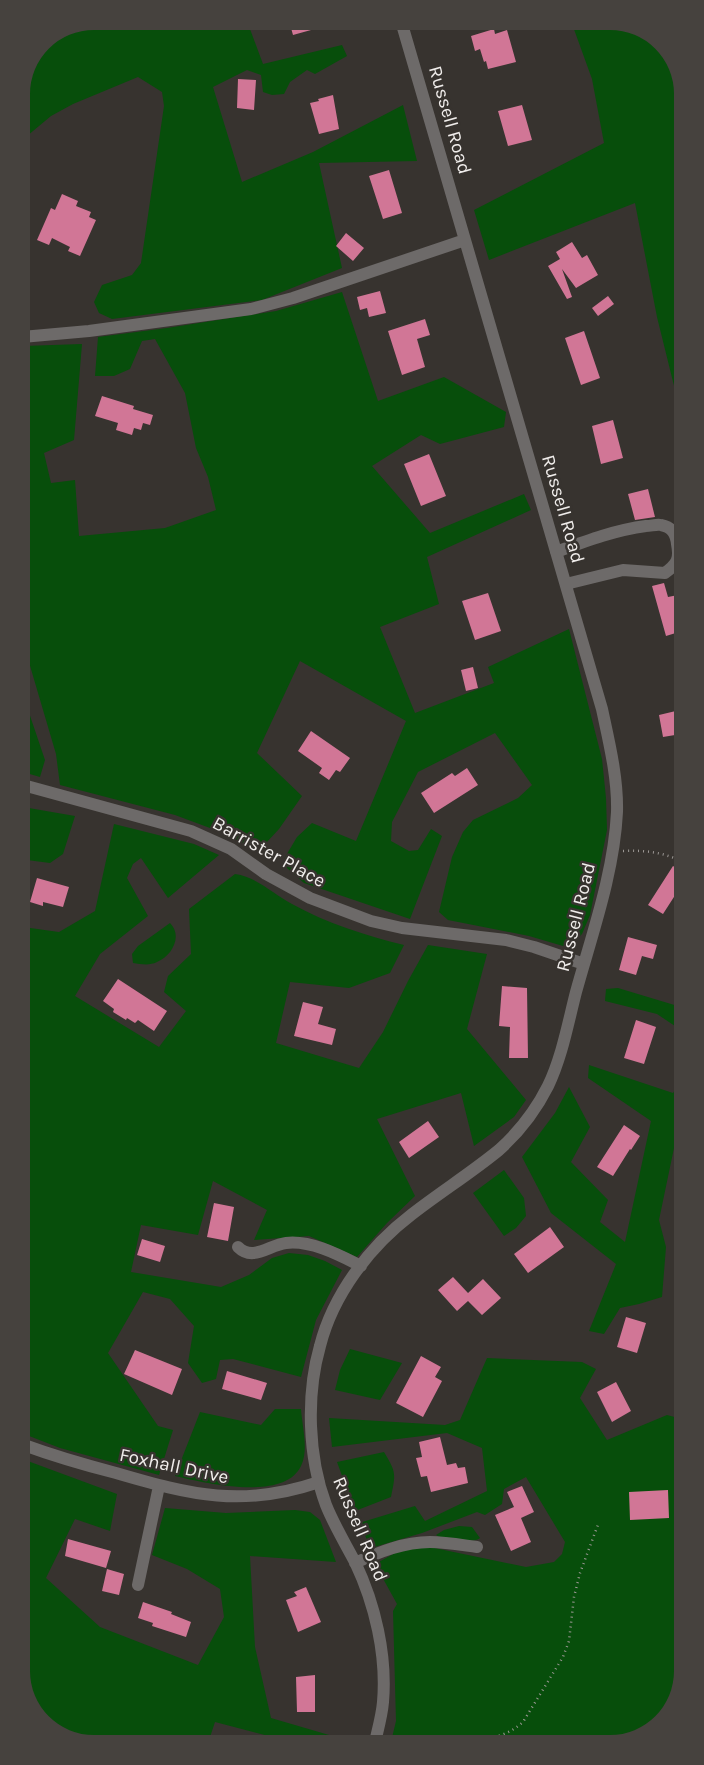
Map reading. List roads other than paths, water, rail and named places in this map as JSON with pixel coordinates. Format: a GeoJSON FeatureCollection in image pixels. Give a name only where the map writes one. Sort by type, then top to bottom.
{"type":"FeatureCollection","features":[{"type":"Feature","properties":{"kind":"street","name":"Russell Road"},"geometry":{"type":"LineString","coordinates":[[377,1735],[384,1702],[380,1642],[374,1613],[355,1563],[336,1528],[326,1504],[316,1465],[311,1424],[311,1397],[314,1370],[320,1344],[332,1311],[348,1284],[384,1239],[408,1217],[498,1150],[522,1126],[536,1107],[555,1068],[604,892],[612,852],[617,811],[610,748],[602,709],[404,30]]}},
{"type":"Feature","properties":{"kind":"street"},"geometry":{"type":"LineString","coordinates":[[30,336],[74,333],[251,309],[292,298],[465,240]]}},
{"type":"Feature","properties":{"kind":"street"},"geometry":{"type":"LineString","coordinates":[[556,552],[602,536],[660,524],[669,528],[674,533]]}},
{"type":"Feature","properties":{"kind":"street"},"geometry":{"type":"LineString","coordinates":[[566,584],[623,570],[665,573],[674,567]]}},
{"type":"Feature","properties":{"kind":"street","name":"Barrister Place"},"geometry":{"type":"LineString","coordinates":[[30,787],[191,831],[231,849],[266,874],[310,898],[371,921],[409,929],[506,940],[534,947],[584,964]]}},
{"type":"Feature","properties":{"kind":"street"},"geometry":{"type":"LineString","coordinates":[[238,1246],[249,1253],[256,1254],[285,1243],[298,1242],[338,1255],[361,1266]]}},
{"type":"Feature","properties":{"kind":"street","name":"Foxhall Drive"},"geometry":{"type":"LineString","coordinates":[[30,1446],[52,1455],[159,1486],[213,1496],[233,1497],[280,1493],[319,1482]]}},
{"type":"Feature","properties":{"kind":"street"},"geometry":{"type":"LineString","coordinates":[[138,1585],[159,1486]]}},
{"type":"Feature","properties":{"kind":"street"},"geometry":{"type":"LineString","coordinates":[[355,1563],[389,1549],[418,1543],[431,1542],[477,1547]]}}]}
